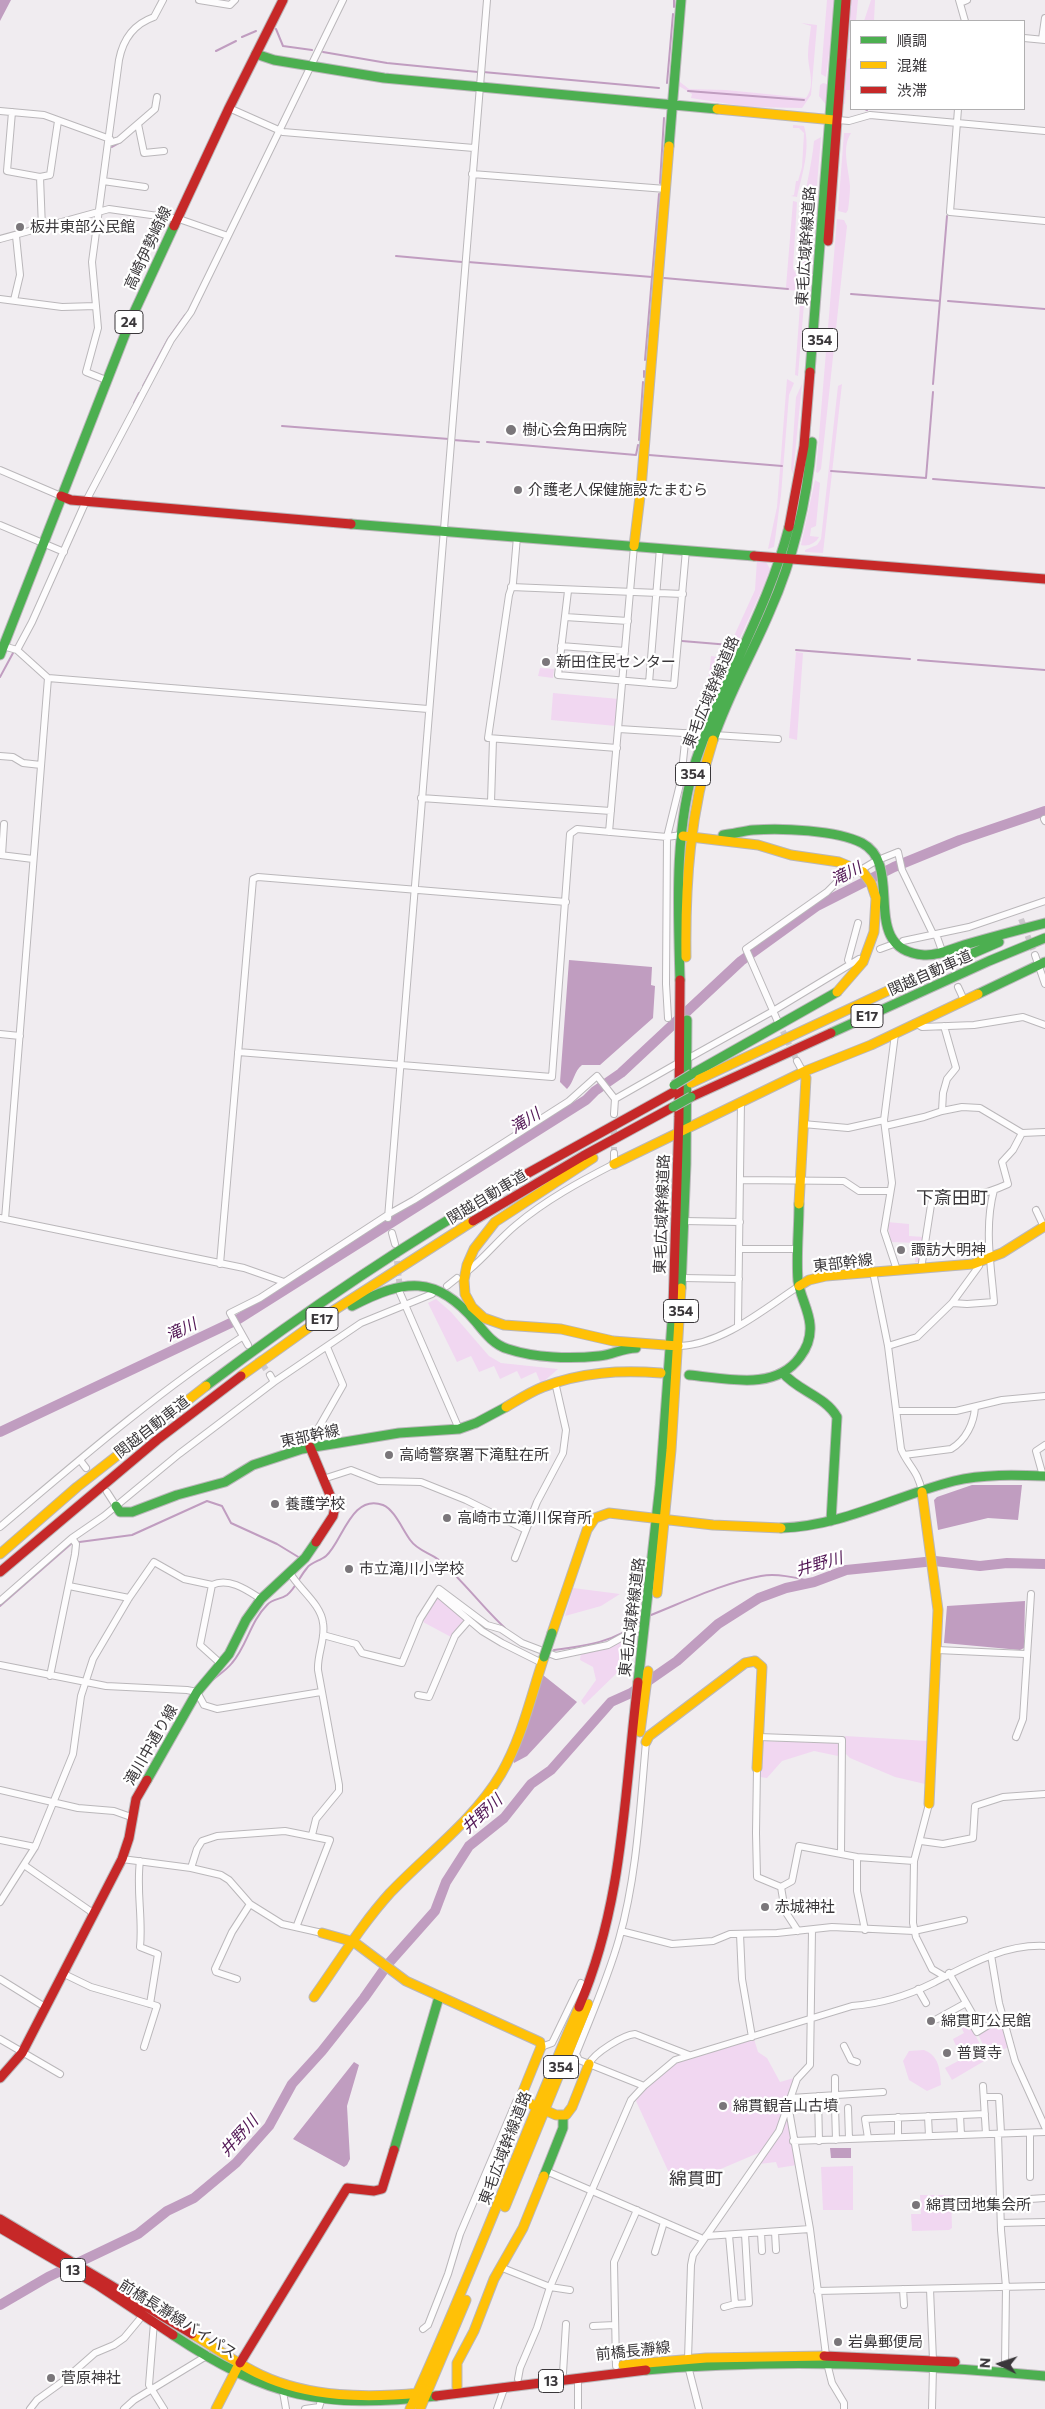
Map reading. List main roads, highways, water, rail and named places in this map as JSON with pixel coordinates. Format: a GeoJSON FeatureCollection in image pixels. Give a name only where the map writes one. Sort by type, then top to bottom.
{"type":"FeatureCollection","features":[{"type":"Feature","properties":{"kind":"main road","name":"高崎伊勢崎線"},"geometry":{"type":"LineString","coordinates":[[1,649],[131,319],[229,108],[283,0]]}},
{"type":"Feature","properties":{"kind":"main road"},"geometry":{"type":"LineString","coordinates":[[634,546],[641,488],[681,0]]}},
{"type":"Feature","properties":{"kind":"main road","name":"東毛広域幹線道路"},"geometry":{"type":"LineString","coordinates":[[420,2409],[422,2395],[540,2108],[597,1983],[614,1930],[625,1873],[650,1653],[650,1625],[661,1518],[674,1347],[682,1130],[687,1059],[685,910],[688,790],[705,734],[800,525],[810,470],[833,120],[838,0]]}},
{"type":"Feature","properties":{"kind":"main road","name":"東毛広域幹線道路"},"geometry":{"type":"LineString","coordinates":[[833,120],[846,0]]}},
{"type":"Feature","properties":{"kind":"main road"},"geometry":{"type":"LineString","coordinates":[[256,54],[310,67],[366,76],[833,120]]}},
{"type":"Feature","properties":{"kind":"main road"},"geometry":{"type":"LineString","coordinates":[[61,496],[71,500],[1045,579]]}},
{"type":"Feature","properties":{"kind":"main road","name":"東毛広域幹線道路"},"geometry":{"type":"LineString","coordinates":[[674,1347],[682,1278],[684,1221],[678,1063],[680,1007],[677,909],[687,835],[715,734],[770,610],[786,557]]}},
{"type":"Feature","properties":{"kind":"main road"},"geometry":{"type":"LineString","coordinates":[[687,835],[724,835],[762,830],[838,835],[864,844],[879,860],[884,884],[883,914],[888,932],[900,947],[914,954],[938,954],[1045,923]]}},
{"type":"Feature","properties":{"kind":"main road"},"geometry":{"type":"LineString","coordinates":[[687,835],[761,845],[792,856],[846,862],[860,870],[874,889],[876,912],[869,951],[861,968],[850,982],[833,996],[692,1079]]}},
{"type":"Feature","properties":{"kind":"main road","name":"関越自動車道"},"geometry":{"type":"LineString","coordinates":[[0,1554],[135,1442],[301,1318],[453,1218],[692,1079],[896,986],[1045,923]]}},
{"type":"Feature","properties":{"kind":"main road","name":"関越自動車道"},"geometry":{"type":"LineString","coordinates":[[0,1572],[75,1507],[165,1434],[300,1334],[390,1273],[468,1224],[580,1158],[691,1097],[989,961],[1045,938]]}},
{"type":"Feature","properties":{"kind":"main road"},"geometry":{"type":"LineString","coordinates":[[614,1164],[741,1101],[803,1072],[895,1034],[1042,963]]}},
{"type":"Feature","properties":{"kind":"main road"},"geometry":{"type":"LineString","coordinates":[[799,1286],[799,1181],[806,1078],[803,1072]]}},
{"type":"Feature","properties":{"kind":"main road"},"geometry":{"type":"LineString","coordinates":[[651,1119],[495,1222],[484,1233],[471,1252],[463,1277],[466,1292],[474,1307],[496,1322],[512,1326],[569,1330],[593,1338],[615,1342],[674,1347]]}},
{"type":"Feature","properties":{"kind":"main road","name":"東部幹線"},"geometry":{"type":"LineString","coordinates":[[689,1375],[757,1380],[771,1378],[783,1373],[798,1360],[808,1344],[810,1335],[810,1315],[799,1286],[817,1278],[978,1263],[1045,1227]]}},
{"type":"Feature","properties":{"kind":"main road"},"geometry":{"type":"LineString","coordinates":[[300,1334],[375,1294],[403,1286],[417,1285],[434,1288],[451,1296],[492,1340],[498,1345],[512,1350],[590,1357],[603,1356],[627,1348],[674,1347]]}},
{"type":"Feature","properties":{"kind":"main road","name":"東部幹線"},"geometry":{"type":"LineString","coordinates":[[116,1506],[122,1513],[132,1512],[176,1495],[226,1482],[253,1464],[310,1447],[400,1433],[459,1429],[476,1423],[542,1387],[555,1382],[605,1372],[661,1373]]}},
{"type":"Feature","properties":{"kind":"main road"},"geometry":{"type":"LineString","coordinates":[[783,1373],[832,1409],[837,1417],[831,1522]]}},
{"type":"Feature","properties":{"kind":"main road","name":"滝川中通り線"},"geometry":{"type":"LineString","coordinates":[[0,2078],[22,2053],[122,1859],[129,1838],[131,1817],[142,1786],[197,1692],[229,1654],[246,1620],[261,1599],[302,1560],[333,1516],[335,1507],[310,1447]]}},
{"type":"Feature","properties":{"kind":"main road"},"geometry":{"type":"LineString","coordinates":[[314,1997],[376,1909],[401,1882],[460,1826],[500,1775],[509,1757],[591,1522],[596,1517],[609,1513],[756,1527],[794,1528],[831,1522],[955,1481],[990,1475],[1044,1476]]}},
{"type":"Feature","properties":{"kind":"main road"},"geometry":{"type":"LineString","coordinates":[[922,1492],[936,1597],[937,1650],[929,1804]]}},
{"type":"Feature","properties":{"kind":"main road","name":"東毛広域幹線道路"},"geometry":{"type":"LineString","coordinates":[[540,2108],[562,2042],[587,1989],[606,1935],[619,1873],[632,1734],[642,1659],[650,1625]]}},
{"type":"Feature","properties":{"kind":"main road"},"geometry":{"type":"LineString","coordinates":[[646,1742],[649,1736],[745,1663],[755,1661],[762,1667],[758,1768]]}},
{"type":"Feature","properties":{"kind":"main road"},"geometry":{"type":"LineString","coordinates":[[322,1933],[354,1942],[406,1981],[535,2039],[541,2047],[524,2088],[522,2099],[563,2116]]}},
{"type":"Feature","properties":{"kind":"main road"},"geometry":{"type":"LineString","coordinates":[[216,2409],[238,2367],[347,2188],[352,2186],[375,2192],[382,2189],[439,1997]]}},
{"type":"Feature","properties":{"kind":"main road"},"geometry":{"type":"LineString","coordinates":[[457,2387],[456,2363],[474,2331],[500,2268],[522,2228],[563,2128],[563,2116],[572,2107],[589,2064]]}},
{"type":"Feature","properties":{"kind":"main road","name":"13"},"geometry":{"type":"LineString","coordinates":[[0,2219],[43,2248],[110,2288]]}},
{"type":"Feature","properties":{"kind":"main road","name":"13"},"geometry":{"type":"LineString","coordinates":[[0,2228],[43,2248]]}},
{"type":"Feature","properties":{"kind":"main road","name":"前橋長瀞線バイパス"},"geometry":{"type":"LineString","coordinates":[[110,2288],[238,2367]]}},
{"type":"Feature","properties":{"kind":"main road","name":"前橋長瀞線バイパス"},"geometry":{"type":"LineString","coordinates":[[110,2288],[154,2322],[208,2355],[238,2367]]}},
{"type":"Feature","properties":{"kind":"main road","name":"前橋長瀞線"},"geometry":{"type":"LineString","coordinates":[[238,2367],[283,2392],[321,2401],[348,2404],[386,2403],[457,2387],[616,2366],[826,2359],[1005,2366],[1045,2370]]}},
{"type":"Feature","properties":{"kind":"main road","name":"前橋長瀞線"},"geometry":{"type":"LineString","coordinates":[[238,2367],[282,2383],[322,2393],[348,2396],[422,2395],[688,2363]]}},
{"type":"Feature","properties":{"kind":"main road","name":"前橋長瀞線"},"geometry":{"type":"LineString","coordinates":[[933,2364],[1045,2376]]}},
{"type":"Feature","properties":{"kind":"main road","name":"東毛広域幹線道路"},"geometry":{"type":"LineString","coordinates":[[410,2409],[422,2395]]}},
{"type":"Feature","properties":{"kind":"waterway"},"geometry":{"type":"LineString","coordinates":[[674,0],[674,7]]}},
{"type":"Feature","properties":{"kind":"waterway"},"geometry":{"type":"LineString","coordinates":[[667,83],[673,14]]}},
{"type":"Feature","properties":{"kind":"waterway"},"geometry":{"type":"LineString","coordinates":[[276,29],[283,46],[312,50]]}},
{"type":"Feature","properties":{"kind":"waterway"},"geometry":{"type":"LineString","coordinates":[[242,37],[256,31]]}},
{"type":"Feature","properties":{"kind":"waterway"},"geometry":{"type":"LineString","coordinates":[[216,51],[236,41]]}},
{"type":"Feature","properties":{"kind":"waterway"},"geometry":{"type":"LineString","coordinates":[[323,52],[387,63],[478,72]]}},
{"type":"Feature","properties":{"kind":"waterway"},"geometry":{"type":"LineString","coordinates":[[483,72],[659,88]]}},
{"type":"Feature","properties":{"kind":"waterway"},"geometry":{"type":"LineString","coordinates":[[688,91],[804,100]]}},
{"type":"Feature","properties":{"kind":"waterway"},"geometry":{"type":"LineString","coordinates":[[660,183],[664,118]]}},
{"type":"Feature","properties":{"kind":"waterway"},"geometry":{"type":"LineString","coordinates":[[112,147],[121,142]]}},
{"type":"Feature","properties":{"kind":"waterway"},"geometry":{"type":"LineString","coordinates":[[645,360],[659,194]]}},
{"type":"Feature","properties":{"kind":"waterway"},"geometry":{"type":"LineString","coordinates":[[933,384],[947,216]]}},
{"type":"Feature","properties":{"kind":"waterway"},"geometry":{"type":"LineString","coordinates":[[396,256],[462,262]]}},
{"type":"Feature","properties":{"kind":"waterway"},"geometry":{"type":"LineString","coordinates":[[468,262],[652,277]]}},
{"type":"Feature","properties":{"kind":"waterway"},"geometry":{"type":"LineString","coordinates":[[664,278],[788,289]]}},
{"type":"Feature","properties":{"kind":"waterway"},"geometry":{"type":"LineString","coordinates":[[851,294],[940,301]]}},
{"type":"Feature","properties":{"kind":"waterway"},"geometry":{"type":"LineString","coordinates":[[948,301],[1045,309]]}},
{"type":"Feature","properties":{"kind":"waterway"},"geometry":{"type":"LineString","coordinates":[[143,386],[168,339],[185,315]]}},
{"type":"Feature","properties":{"kind":"waterway"},"geometry":{"type":"LineString","coordinates":[[644,371],[644,377]]}},
{"type":"Feature","properties":{"kind":"waterway"},"geometry":{"type":"LineString","coordinates":[[639,440],[643,382]]}},
{"type":"Feature","properties":{"kind":"waterway"},"geometry":{"type":"LineString","coordinates":[[831,471],[926,478],[933,392]]}},
{"type":"Feature","properties":{"kind":"waterway"},"geometry":{"type":"LineString","coordinates":[[134,403],[139,393]]}},
{"type":"Feature","properties":{"kind":"waterway"},"geometry":{"type":"LineString","coordinates":[[282,426],[449,439]]}},
{"type":"Feature","properties":{"kind":"waterway"},"geometry":{"type":"LineString","coordinates":[[453,440],[479,442]]}},
{"type":"Feature","properties":{"kind":"waterway"},"geometry":{"type":"LineString","coordinates":[[487,442],[636,455],[638,445]]}},
{"type":"Feature","properties":{"kind":"waterway"},"geometry":{"type":"LineString","coordinates":[[649,455],[782,466]]}},
{"type":"Feature","properties":{"kind":"waterway"},"geometry":{"type":"LineString","coordinates":[[933,479],[1045,488]]}},
{"type":"Feature","properties":{"kind":"waterway"},"geometry":{"type":"LineString","coordinates":[[682,641],[730,645]]}},
{"type":"Feature","properties":{"kind":"waterway"},"geometry":{"type":"LineString","coordinates":[[796,650],[910,659]]}},
{"type":"Feature","properties":{"kind":"waterway"},"geometry":{"type":"LineString","coordinates":[[0,677],[13,653]]}},
{"type":"Feature","properties":{"kind":"waterway"},"geometry":{"type":"LineString","coordinates":[[918,660],[1045,670]]}},
{"type":"Feature","properties":{"kind":"waterway","name":"滝川"},"geometry":{"type":"LineString","coordinates":[[0,1432],[237,1320],[586,1100],[595,1091],[621,1073],[741,961],[817,906],[894,867],[960,840],[1045,811]]}},
{"type":"Feature","properties":{"kind":"waterway"},"geometry":{"type":"LineString","coordinates":[[0,1606],[72,1543],[132,1535],[207,1501],[222,1506],[231,1523],[277,1544],[300,1558]]}},
{"type":"Feature","properties":{"kind":"waterway"},"geometry":{"type":"LineString","coordinates":[[207,1686],[237,1656],[256,1619],[267,1605],[290,1592],[304,1571],[313,1563],[324,1558],[332,1550],[355,1512],[363,1506],[372,1503],[383,1505],[391,1511],[414,1544],[447,1568],[505,1628]]}},
{"type":"Feature","properties":{"kind":"waterway","name":"井野川"},"geometry":{"type":"LineString","coordinates":[[0,2305],[48,2277],[138,2234],[167,2211],[194,2198],[236,2163],[269,2126],[292,2084],[322,2051],[388,1964],[435,1911],[446,1882],[469,1846],[504,1818],[531,1784],[551,1770],[611,1702],[631,1693],[677,1661],[718,1624],[759,1598],[786,1588],[814,1582],[846,1570],[935,1561],[980,1566],[1007,1563],[1045,1564]]}},
{"type":"Feature","properties":{"kind":"waterway"},"geometry":{"type":"LineString","coordinates":[[651,1615],[719,1588],[761,1576],[781,1576],[814,1582]]}},
{"type":"Feature","properties":{"kind":"waterway"},"geometry":{"type":"LineString","coordinates":[[554,1650],[600,1642],[621,1634],[640,1621]]}},
{"type":"Feature","properties":{"kind":"tunnel"},"geometry":{"type":"LineString","coordinates":[[1021,919],[1035,955]]}},
{"type":"Feature","properties":{"kind":"tunnel"},"geometry":{"type":"LineString","coordinates":[[779,1023],[797,1061]]}},
{"type":"Feature","properties":{"kind":"tunnel"},"geometry":{"type":"LineString","coordinates":[[614,1122],[614,1153]]}},
{"type":"Feature","properties":{"kind":"tunnel"},"geometry":{"type":"LineString","coordinates":[[396,1252],[400,1289]]}},
{"type":"Feature","properties":{"kind":"tunnel"},"geometry":{"type":"LineString","coordinates":[[252,1350],[270,1375]]}},
{"type":"Feature","properties":{"kind":"place","name":"板井東部公民館"},"geometry":{"type":"Point","coordinates":[20,227]}},
{"type":"Feature","properties":{"kind":"place","name":"樹心会角田病院"},"geometry":{"type":"Point","coordinates":[511,430]}},
{"type":"Feature","properties":{"kind":"place","name":"介護老人保健施設たまむら"},"geometry":{"type":"Point","coordinates":[518,490]}},
{"type":"Feature","properties":{"kind":"place","name":"新田住民センター"},"geometry":{"type":"Point","coordinates":[546,662]}},
{"type":"Feature","properties":{"kind":"place","name":"諏訪大明神"},"geometry":{"type":"Point","coordinates":[901,1250]}},
{"type":"Feature","properties":{"kind":"place","name":"高崎警察署下滝駐在所"},"geometry":{"type":"Point","coordinates":[389,1455]}},
{"type":"Feature","properties":{"kind":"place","name":"養護学校"},"geometry":{"type":"Point","coordinates":[275,1504]}},
{"type":"Feature","properties":{"kind":"place","name":"高崎市立滝川保育所"},"geometry":{"type":"Point","coordinates":[447,1518]}},
{"type":"Feature","properties":{"kind":"place","name":"市立滝川小学校"},"geometry":{"type":"Point","coordinates":[349,1569]}},
{"type":"Feature","properties":{"kind":"place","name":"赤城神社"},"geometry":{"type":"Point","coordinates":[765,1907]}},
{"type":"Feature","properties":{"kind":"place","name":"綿貫町公民館"},"geometry":{"type":"Point","coordinates":[931,2021]}},
{"type":"Feature","properties":{"kind":"place","name":"普賢寺"},"geometry":{"type":"Point","coordinates":[947,2053]}},
{"type":"Feature","properties":{"kind":"place","name":"綿貫観音山古墳"},"geometry":{"type":"Point","coordinates":[723,2106]}},
{"type":"Feature","properties":{"kind":"place","name":"綿貫団地集会所"},"geometry":{"type":"Point","coordinates":[916,2205]}},
{"type":"Feature","properties":{"kind":"place","name":"岩鼻郵便局"},"geometry":{"type":"Point","coordinates":[838,2342]}},
{"type":"Feature","properties":{"kind":"place","name":"菅原神社"},"geometry":{"type":"Point","coordinates":[51,2378]}},
{"type":"Feature","properties":{"kind":"district","name":"下斎田町"},"geometry":{"type":"Point","coordinates":[952,1198]}},
{"type":"Feature","properties":{"kind":"district","name":"綿貫町"},"geometry":{"type":"Point","coordinates":[696,2179]}}]}
